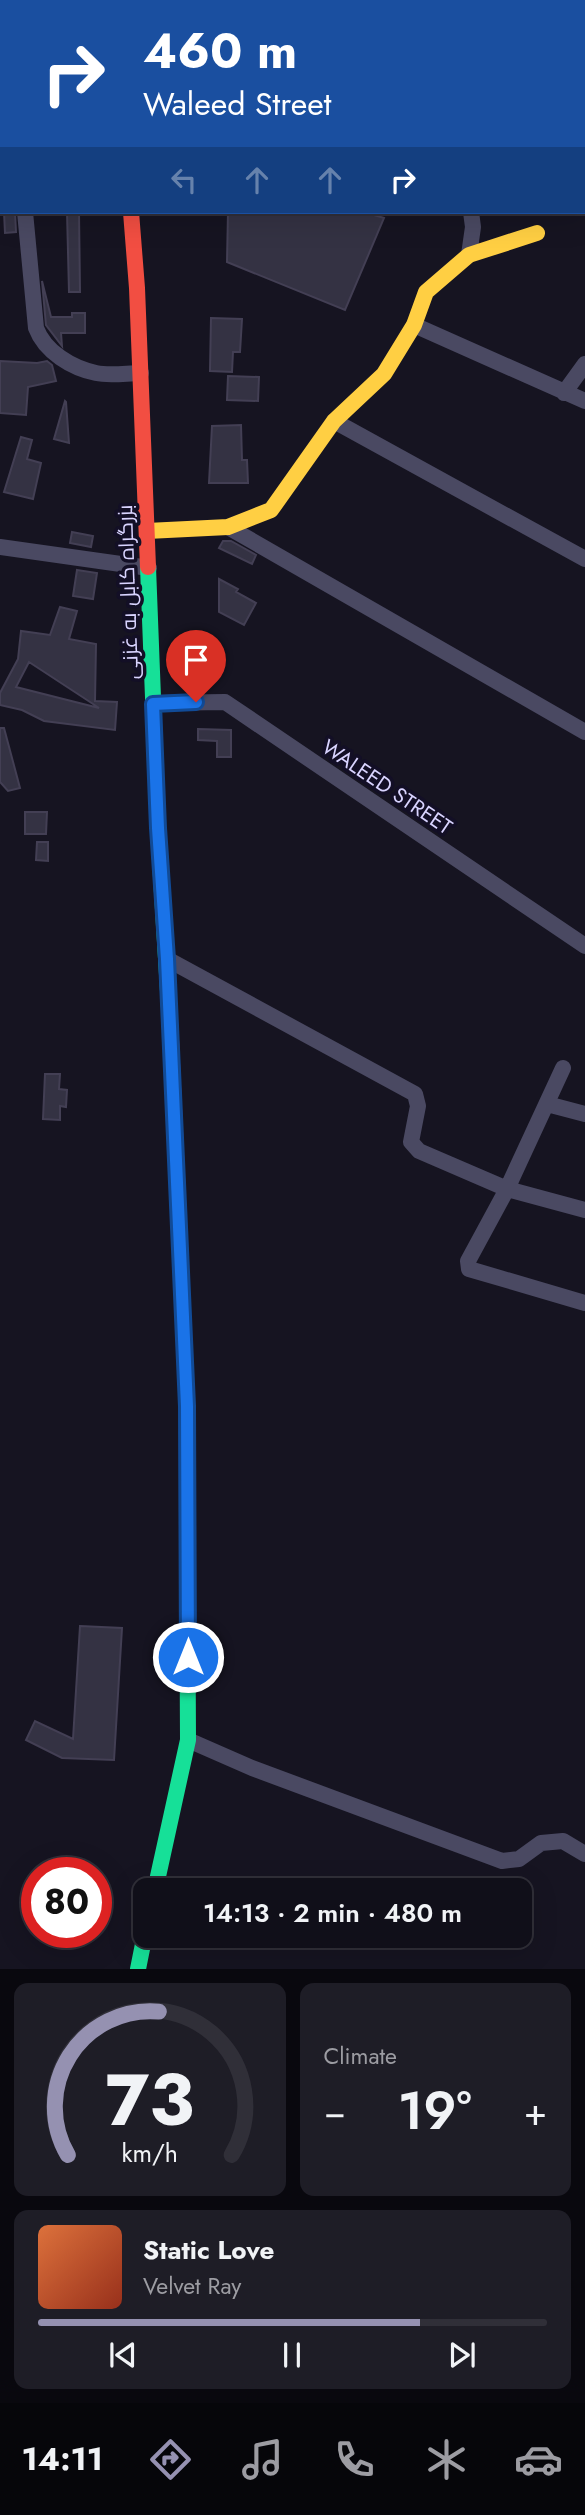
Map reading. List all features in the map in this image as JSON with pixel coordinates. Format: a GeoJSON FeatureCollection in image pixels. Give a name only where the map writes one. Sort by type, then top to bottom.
{"type":"FeatureCollection","features":[{"type":"Feature","properties":{"kind":"main road","name":"بزرگراه کابل به غزنی"},"geometry":{"type":"LineString","coordinates":[[131,214],[141,373],[158,828],[167,959],[187,1406],[188,1740],[158,1878]]}},
{"type":"Feature","properties":{"kind":"main road"},"geometry":{"type":"LineString","coordinates":[[147,531],[228,527],[271,510],[334,421],[384,374],[414,325],[425,292],[469,255],[537,233]]}},
{"type":"Feature","properties":{"kind":"main road"},"geometry":{"type":"LineString","coordinates":[[138,1969],[142,1948]]}},
{"type":"Feature","properties":{"kind":"street"},"geometry":{"type":"LineString","coordinates":[[25,214],[39,337],[48,348],[68,362],[97,373],[141,373]]}},
{"type":"Feature","properties":{"kind":"street"},"geometry":{"type":"LineString","coordinates":[[469,255],[473,227],[471,214]]}},
{"type":"Feature","properties":{"kind":"street"},"geometry":{"type":"LineString","coordinates":[[414,325],[585,401]]}},
{"type":"Feature","properties":{"kind":"street"},"geometry":{"type":"LineString","coordinates":[[564,393],[585,365]]}},
{"type":"Feature","properties":{"kind":"street"},"geometry":{"type":"LineString","coordinates":[[334,421],[585,559]]}},
{"type":"Feature","properties":{"kind":"street"},"geometry":{"type":"LineString","coordinates":[[228,527],[585,732]]}},
{"type":"Feature","properties":{"kind":"street"},"geometry":{"type":"LineString","coordinates":[[0,547],[149,568]]}},
{"type":"Feature","properties":{"kind":"street","name":"WALEED STREET"},"geometry":{"type":"LineString","coordinates":[[153,704],[225,702],[585,946]]}},
{"type":"Feature","properties":{"kind":"street"},"geometry":{"type":"LineString","coordinates":[[167,959],[415,1094],[418,1106],[411,1142],[419,1151],[507,1189],[585,1210]]}},
{"type":"Feature","properties":{"kind":"street"},"geometry":{"type":"LineString","coordinates":[[563,1068],[507,1189],[468,1261],[469,1269],[585,1303]]}},
{"type":"Feature","properties":{"kind":"street"},"geometry":{"type":"LineString","coordinates":[[547,1104],[585,1114]]}},
{"type":"Feature","properties":{"kind":"street"},"geometry":{"type":"LineString","coordinates":[[188,1740],[252,1768],[502,1861],[519,1859],[541,1843],[563,1841],[585,1854]]}},
{"type":"Feature","properties":{"kind":"building"},"geometry":{"type":"Polygon","coordinates":[[[4,214],[15,214],[16,232],[5,233],[4,214]]]}},
{"type":"Feature","properties":{"kind":"building"},"geometry":{"type":"Polygon","coordinates":[[[67,214],[79,214],[80,292],[69,292],[67,214]]]}},
{"type":"Feature","properties":{"kind":"building"},"geometry":{"type":"Polygon","coordinates":[[[228,214],[371,214],[384,218],[345,310],[227,262],[228,214]]]}},
{"type":"Feature","properties":{"kind":"building"},"geometry":{"type":"Polygon","coordinates":[[[42,281],[51,317],[72,317],[72,313],[85,313],[85,333],[61,333],[62,346],[46,325],[42,281]]]}},
{"type":"Feature","properties":{"kind":"building"},"geometry":{"type":"Polygon","coordinates":[[[211,318],[242,319],[240,352],[233,352],[232,372],[210,371],[211,318]]]}},
{"type":"Feature","properties":{"kind":"building"},"geometry":{"type":"Polygon","coordinates":[[[0,361],[47,361],[52,365],[56,381],[28,387],[26,415],[0,413],[0,361]]]}},
{"type":"Feature","properties":{"kind":"building"},"geometry":{"type":"Polygon","coordinates":[[[228,376],[259,377],[258,401],[227,400],[228,376]]]}},
{"type":"Feature","properties":{"kind":"building"},"geometry":{"type":"Polygon","coordinates":[[[66,402],[69,443],[54,439],[66,402]]]}},
{"type":"Feature","properties":{"kind":"building"},"geometry":{"type":"Polygon","coordinates":[[[241,425],[242,460],[247,460],[248,483],[209,483],[212,426],[241,425]]]}},
{"type":"Feature","properties":{"kind":"building"},"geometry":{"type":"Polygon","coordinates":[[[21,437],[32,440],[27,459],[41,463],[33,499],[4,492],[21,437]]]}},
{"type":"Feature","properties":{"kind":"building"},"geometry":{"type":"Polygon","coordinates":[[[72,532],[93,536],[91,547],[70,543],[72,532]]]}},
{"type":"Feature","properties":{"kind":"building"},"geometry":{"type":"Polygon","coordinates":[[[223,541],[231,541],[256,555],[252,564],[219,548],[223,541]]]}},
{"type":"Feature","properties":{"kind":"building"},"geometry":{"type":"Polygon","coordinates":[[[77,570],[97,573],[93,599],[73,596],[77,570]]]}},
{"type":"Feature","properties":{"kind":"building"},"geometry":{"type":"Polygon","coordinates":[[[219,579],[256,603],[244,625],[219,612],[219,579]]]}},
{"type":"Feature","properties":{"kind":"building"},"geometry":{"type":"Polygon","coordinates":[[[60,607],[77,611],[69,639],[96,644],[95,701],[117,702],[115,730],[44,721],[22,710],[0,705],[0,693],[18,659],[21,631],[50,635],[60,607]],[[29,662],[16,687],[99,708],[29,662]]]}},
{"type":"Feature","properties":{"kind":"building"},"geometry":{"type":"Polygon","coordinates":[[[0,728],[4,728],[20,788],[8,791],[0,782],[0,728]]]}},
{"type":"Feature","properties":{"kind":"building"},"geometry":{"type":"Polygon","coordinates":[[[198,729],[231,730],[231,757],[217,757],[217,741],[198,740],[198,729]]]}},
{"type":"Feature","properties":{"kind":"building"},"geometry":{"type":"Polygon","coordinates":[[[25,812],[47,812],[46,834],[25,834],[25,812]]]}},
{"type":"Feature","properties":{"kind":"building"},"geometry":{"type":"Polygon","coordinates":[[[37,842],[48,842],[48,861],[36,860],[37,842]]]}},
{"type":"Feature","properties":{"kind":"building"},"geometry":{"type":"Polygon","coordinates":[[[45,1074],[60,1074],[59,1089],[67,1090],[66,1107],[60,1106],[60,1120],[43,1119],[45,1074]]]}},
{"type":"Feature","properties":{"kind":"building"},"geometry":{"type":"Polygon","coordinates":[[[80,1626],[122,1628],[114,1760],[62,1758],[26,1740],[35,1721],[73,1739],[80,1626]]]}},
{"type":"Feature","properties":{"kind":"traffic: fast"},"geometry":{"type":"LineString","coordinates":[[148,567],[158,828],[171,1040]]}},
{"type":"Feature","properties":{"kind":"traffic: fast"},"geometry":{"type":"LineString","coordinates":[[158,1878],[188,1740],[187,1536]]}},
{"type":"Feature","properties":{"kind":"traffic: fast"},"geometry":{"type":"LineString","coordinates":[[138,1969],[142,1948]]}},
{"type":"Feature","properties":{"kind":"traffic: slow"},"geometry":{"type":"LineString","coordinates":[[147,531],[228,527],[271,510],[334,421],[384,374],[414,325],[426,292],[469,255],[537,233]]}},
{"type":"Feature","properties":{"kind":"traffic: jam"},"geometry":{"type":"LineString","coordinates":[[131,214],[137,288],[148,567]]}},
{"type":"Feature","properties":{"kind":"traffic: jam"},"geometry":{"type":"LineString","coordinates":[[171,1040],[187,1406],[187,1536]]}},
{"type":"Feature","properties":{"kind":"route"},"geometry":{"type":"LineString","coordinates":[[188,1657],[187,1406],[153,704],[196,702]]}}]}
